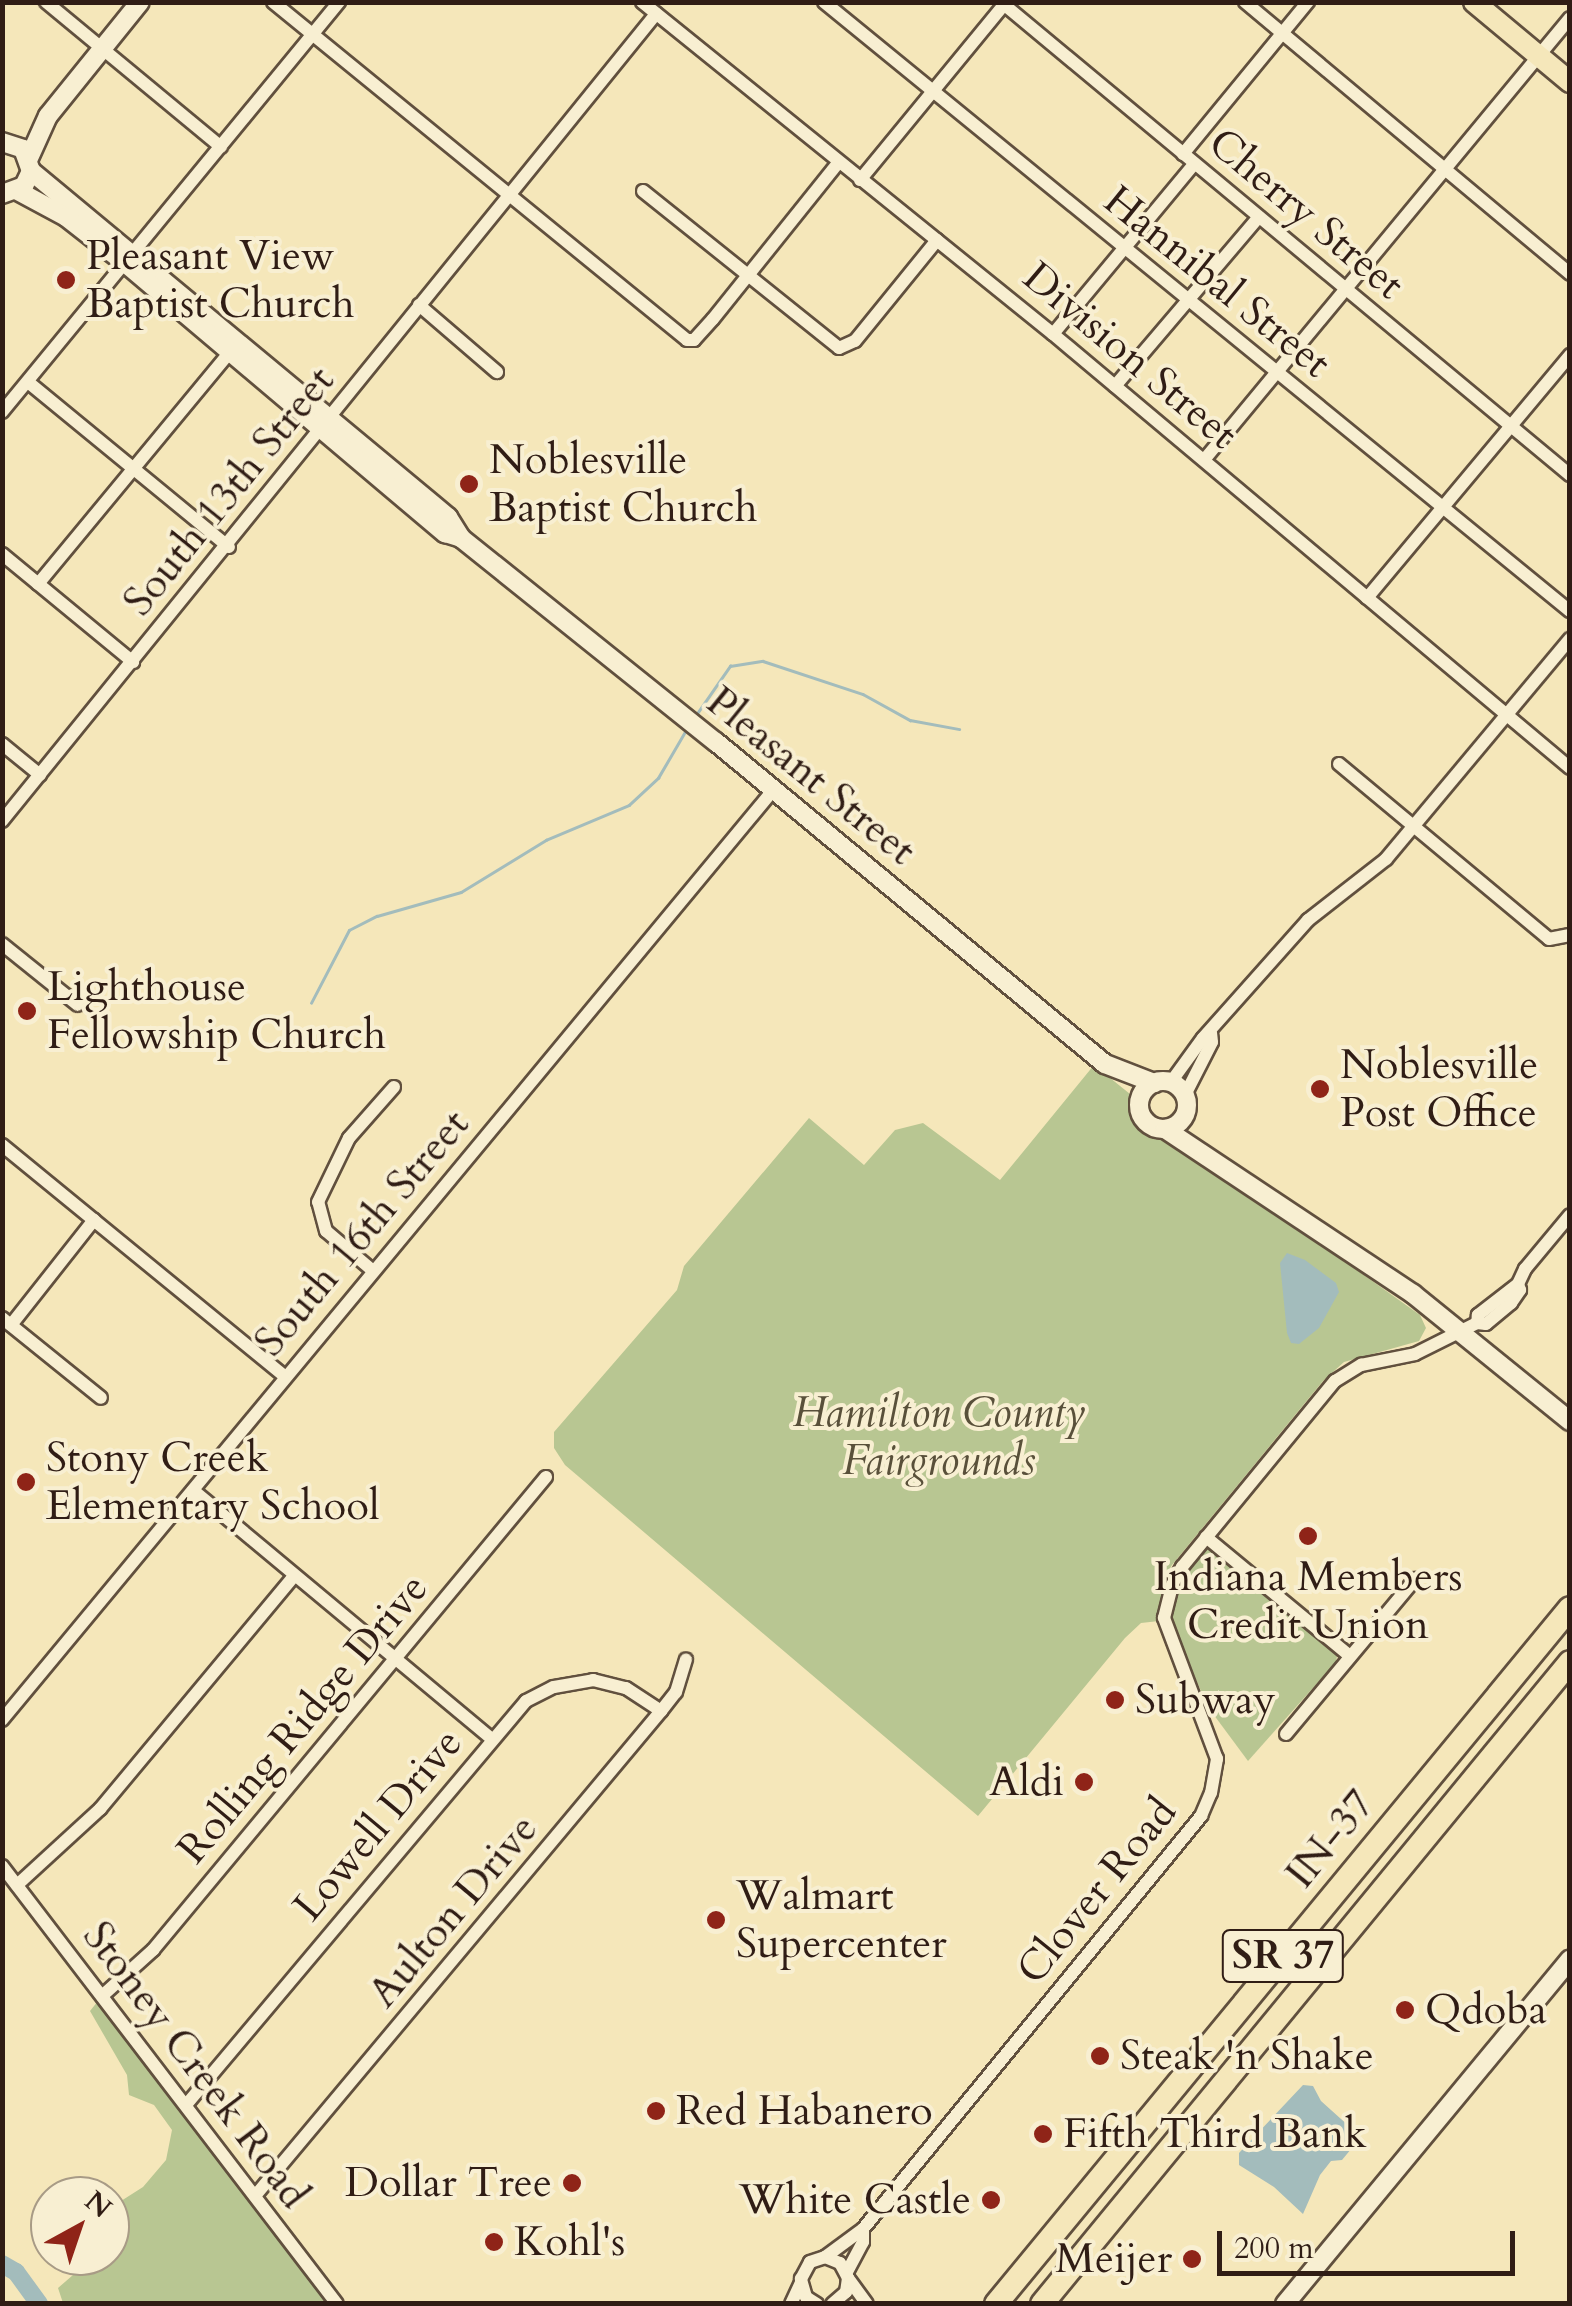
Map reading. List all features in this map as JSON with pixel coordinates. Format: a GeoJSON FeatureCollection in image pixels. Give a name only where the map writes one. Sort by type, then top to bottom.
{"type":"FeatureCollection","features":[{"type":"Feature","properties":{"kind":"highway","name":"IN-37"},"geometry":{"type":"LineString","coordinates":[[996,2304],[1570,1608]]}},
{"type":"Feature","properties":{"kind":"highway","name":"IN-37"},"geometry":{"type":"LineString","coordinates":[[1042,2304],[1570,1662]]}},
{"type":"Feature","properties":{"kind":"main road"},"geometry":{"type":"LineString","coordinates":[[1474,2],[1570,82]]}},
{"type":"Feature","properties":{"kind":"street"},"geometry":{"type":"LineString","coordinates":[[46,2],[221,146]]}},
{"type":"Feature","properties":{"kind":"street"},"geometry":{"type":"LineString","coordinates":[[10,192],[30,165],[48,116],[140,2]]}},
{"type":"Feature","properties":{"kind":"street"},"geometry":{"type":"LineString","coordinates":[[273,2],[681,338],[692,341],[838,163]]}},
{"type":"Feature","properties":{"kind":"street"},"geometry":{"type":"LineString","coordinates":[[2,412],[339,2]]}},
{"type":"Feature","properties":{"kind":"street","name":"Division Street"},"geometry":{"type":"LineString","coordinates":[[642,2],[1053,334],[1570,768]]}},
{"type":"Feature","properties":{"kind":"street","name":"Hannibal Street"},"geometry":{"type":"LineString","coordinates":[[824,2],[1570,612]]}},
{"type":"Feature","properties":{"kind":"street"},"geometry":{"type":"LineString","coordinates":[[1244,2],[1570,274]]}},
{"type":"Feature","properties":{"kind":"street"},"geometry":{"type":"LineString","coordinates":[[1183,154],[1308,2]]}},
{"type":"Feature","properties":{"kind":"street"},"geometry":{"type":"LineString","coordinates":[[860,180],[1003,3]]}},
{"type":"Feature","properties":{"kind":"street","name":"Cherry Street"},"geometry":{"type":"LineString","coordinates":[[1003,3],[1570,475]]}},
{"type":"Feature","properties":{"kind":"street","name":"South 13th Street"},"geometry":{"type":"LineString","coordinates":[[2,821],[229,547],[419,304],[656,14]]}},
{"type":"Feature","properties":{"kind":"street"},"geometry":{"type":"LineString","coordinates":[[1204,460],[1570,18]]}},
{"type":"Feature","properties":{"kind":"street"},"geometry":{"type":"LineString","coordinates":[[5,142],[48,116]]}},
{"type":"Feature","properties":{"kind":"street","name":"Pleasant Street"},"geometry":{"type":"LineString","coordinates":[[5,142],[23,149],[30,165],[230,352],[326,424]]}},
{"type":"Feature","properties":{"kind":"street"},"geometry":{"type":"LineString","coordinates":[[1053,334],[1194,164]]}},
{"type":"Feature","properties":{"kind":"street"},"geometry":{"type":"LineString","coordinates":[[642,191],[842,348],[855,341],[937,240]]}},
{"type":"Feature","properties":{"kind":"street","name":"Pleasant Street"},"geometry":{"type":"LineString","coordinates":[[10,192],[66,217],[129,258],[326,424],[445,533],[461,538],[692,723],[1115,1070],[1140,1098],[1144,1120],[1165,1129]]}},
{"type":"Feature","properties":{"kind":"street"},"geometry":{"type":"LineString","coordinates":[[1115,386],[1259,217]]}},
{"type":"Feature","properties":{"kind":"street"},"geometry":{"type":"LineString","coordinates":[[419,304],[497,372]]}},
{"type":"Feature","properties":{"kind":"street"},"geometry":{"type":"LineString","coordinates":[[38,584],[230,352]]}},
{"type":"Feature","properties":{"kind":"street"},"geometry":{"type":"LineString","coordinates":[[1367,598],[1570,354]]}},
{"type":"Feature","properties":{"kind":"street"},"geometry":{"type":"LineString","coordinates":[[28,382],[229,547]]}},
{"type":"Feature","properties":{"kind":"street"},"geometry":{"type":"LineString","coordinates":[[2,554],[133,662]]}},
{"type":"Feature","properties":{"kind":"street"},"geometry":{"type":"LineString","coordinates":[[1165,1129],[1179,1123],[1174,1093],[1211,1033],[1308,920],[1372,874],[1570,640]]}},
{"type":"Feature","properties":{"kind":"street"},"geometry":{"type":"LineString","coordinates":[[2,744],[40,775]]}},
{"type":"Feature","properties":{"kind":"street"},"geometry":{"type":"LineString","coordinates":[[1338,764],[1552,940],[1570,936]]}},
{"type":"Feature","properties":{"kind":"street","name":"South 16th Street"},"geometry":{"type":"LineString","coordinates":[[2,1720],[774,789]]}},
{"type":"Feature","properties":{"kind":"street"},"geometry":{"type":"LineString","coordinates":[[5,951],[78,1005]]}},
{"type":"Feature","properties":{"kind":"street","name":"Pleasant Street"},"geometry":{"type":"LineString","coordinates":[[1115,1070],[1174,1093]]}},
{"type":"Feature","properties":{"kind":"street"},"geometry":{"type":"LineString","coordinates":[[372,1270],[326,1231],[318,1202],[354,1130],[394,1087]]}},
{"type":"Feature","properties":{"kind":"street"},"geometry":{"type":"LineString","coordinates":[[1140,1098],[1174,1093]]}},
{"type":"Feature","properties":{"kind":"street"},"geometry":{"type":"LineString","coordinates":[[1174,1093],[1196,1135],[1244,1172],[1244,1179]]}},
{"type":"Feature","properties":{"kind":"street"},"geometry":{"type":"LineString","coordinates":[[1165,1129],[1471,1328],[1570,1420]]}},
{"type":"Feature","properties":{"kind":"street"},"geometry":{"type":"LineString","coordinates":[[2,1145],[284,1376]]}},
{"type":"Feature","properties":{"kind":"street","name":"Clover Road"},"geometry":{"type":"LineString","coordinates":[[800,2283],[805,2267],[863,2229],[1202,1816],[1212,1794],[1217,1759],[1164,1618],[1175,1578],[1343,1374],[1361,1365],[1415,1354],[1486,1324],[1520,1290],[1518,1284],[1524,1269],[1570,1215]]}},
{"type":"Feature","properties":{"kind":"street"},"geometry":{"type":"LineString","coordinates":[[94,1220],[7,1321],[101,1398]]}},
{"type":"Feature","properties":{"kind":"street","name":"Rolling Ridge Drive"},"geometry":{"type":"LineString","coordinates":[[102,1996],[153,1950],[546,1477]]}},
{"type":"Feature","properties":{"kind":"street"},"geometry":{"type":"LineString","coordinates":[[192,1490],[492,1739]]}},
{"type":"Feature","properties":{"kind":"street"},"geometry":{"type":"LineString","coordinates":[[1206,1537],[1350,1656]]}},
{"type":"Feature","properties":{"kind":"street"},"geometry":{"type":"LineString","coordinates":[[17,1885],[100,1810],[294,1576]]}},
{"type":"Feature","properties":{"kind":"street"},"geometry":{"type":"LineString","coordinates":[[1286,1734],[1415,1580]]}},
{"type":"Feature","properties":{"kind":"street","name":"Aulton Drive"},"geometry":{"type":"LineString","coordinates":[[255,2196],[661,1711],[676,1692],[686,1660]]}},
{"type":"Feature","properties":{"kind":"street","name":"Lowell Drive"},"geometry":{"type":"LineString","coordinates":[[186,2106],[526,1702],[577,1680],[626,1688],[661,1711]]}},
{"type":"Feature","properties":{"kind":"street","name":"Stoney Creek Road"},"geometry":{"type":"LineString","coordinates":[[2,1866],[337,2304]]}},
{"type":"Feature","properties":{"kind":"street"},"geometry":{"type":"LineString","coordinates":[[1286,2304],[1570,1959]]}},
{"type":"Feature","properties":{"kind":"street","name":"Clover Road"},"geometry":{"type":"LineString","coordinates":[[832,2304],[846,2292],[848,2275],[863,2242],[863,2229]]}},
{"type":"Feature","properties":{"kind":"street"},"geometry":{"type":"LineString","coordinates":[[825,2257],[840,2263],[868,2304]]}},
{"type":"Feature","properties":{"kind":"street"},"geometry":{"type":"LineString","coordinates":[[791,2304],[800,2283]]}},
{"type":"Feature","properties":{"kind":"street"},"geometry":{"type":"LineString","coordinates":[[800,2283],[806,2297],[817,2304]]}},
{"type":"Feature","properties":{"kind":"green space","name":"Hamilton County Fairgrounds"},"geometry":{"type":"Polygon","coordinates":[[[1094,1065],[1130,1094],[1143,1123],[1166,1134],[1420,1315],[1426,1328],[1419,1341],[1344,1362],[1323,1381],[1172,1565],[1163,1580],[1159,1621],[1141,1623],[1125,1638],[978,1816],[565,1465],[554,1448],[554,1432],[677,1290],[684,1266],[809,1118],[864,1165],[895,1130],[923,1123],[1000,1180],[1094,1065]]]}},
{"type":"Feature","properties":{"kind":"green space"},"geometry":{"type":"Polygon","coordinates":[[[1211,1548],[1337,1656],[1336,1662],[1248,1761],[1208,1707],[1172,1625],[1176,1584],[1204,1549],[1211,1548]]]}},
{"type":"Feature","properties":{"kind":"green space"},"geometry":{"type":"Polygon","coordinates":[[[102,1996],[328,2303],[63,2303],[58,2288],[72,2276],[130,2276],[130,2195],[143,2187],[166,2160],[172,2130],[154,2105],[129,2095],[127,2075],[90,2011],[102,1996]]]}},
{"type":"Feature","properties":{"kind":"water"},"geometry":{"type":"Polygon","coordinates":[[[1287,1253],[1305,1260],[1336,1283],[1339,1292],[1319,1328],[1299,1344],[1291,1343],[1287,1333],[1280,1263],[1287,1253]]]}},
{"type":"Feature","properties":{"kind":"water"},"geometry":{"type":"Polygon","coordinates":[[[1303,2085],[1313,2086],[1321,2101],[1361,2137],[1342,2160],[1331,2161],[1320,2175],[1303,2214],[1274,2187],[1239,2165],[1239,2153],[1303,2085]]]}},
{"type":"Feature","properties":{"kind":"waterway"},"geometry":{"type":"LineString","coordinates":[[696,715],[730,666],[763,661],[863,694],[910,720],[959,729]]}},
{"type":"Feature","properties":{"kind":"waterway"},"geometry":{"type":"LineString","coordinates":[[311,1003],[349,930],[377,916],[461,892],[546,840],[629,805],[658,778],[686,730]]}},
{"type":"Feature","properties":{"kind":"waterway"},"geometry":{"type":"LineString","coordinates":[[2,2264],[16,2272],[39,2304]]}},
{"type":"Feature","properties":{"kind":"place","name":"Pleasant View Baptist Church"},"geometry":{"type":"Point","coordinates":[66,280]}},
{"type":"Feature","properties":{"kind":"place","name":"Noblesville Baptist Church"},"geometry":{"type":"Point","coordinates":[469,484]}},
{"type":"Feature","properties":{"kind":"place","name":"Lighthouse Fellowship Church"},"geometry":{"type":"Point","coordinates":[27,1011]}},
{"type":"Feature","properties":{"kind":"place","name":"Noblesville Post Office"},"geometry":{"type":"Point","coordinates":[1320,1089]}},
{"type":"Feature","properties":{"kind":"place","name":"Stony Creek Elementary School"},"geometry":{"type":"Point","coordinates":[26,1482]}},
{"type":"Feature","properties":{"kind":"place","name":"Indiana Members Credit Union"},"geometry":{"type":"Point","coordinates":[1308,1536]}},
{"type":"Feature","properties":{"kind":"place","name":"Subway"},"geometry":{"type":"Point","coordinates":[1115,1700]}},
{"type":"Feature","properties":{"kind":"place","name":"Aldi"},"geometry":{"type":"Point","coordinates":[1084,1782]}},
{"type":"Feature","properties":{"kind":"place","name":"Walmart Supercenter"},"geometry":{"type":"Point","coordinates":[716,1920]}},
{"type":"Feature","properties":{"kind":"place","name":"Qdoba"},"geometry":{"type":"Point","coordinates":[1405,2010]}},
{"type":"Feature","properties":{"kind":"place","name":"Steak 'n Shake"},"geometry":{"type":"Point","coordinates":[1100,2056]}},
{"type":"Feature","properties":{"kind":"place","name":"Red Habanero"},"geometry":{"type":"Point","coordinates":[656,2111]}},
{"type":"Feature","properties":{"kind":"place","name":"Fifth Third Bank"},"geometry":{"type":"Point","coordinates":[1043,2134]}},
{"type":"Feature","properties":{"kind":"place","name":"Dollar Tree"},"geometry":{"type":"Point","coordinates":[572,2183]}},
{"type":"Feature","properties":{"kind":"place","name":"White Castle"},"geometry":{"type":"Point","coordinates":[991,2200]}},
{"type":"Feature","properties":{"kind":"place","name":"Kohl's"},"geometry":{"type":"Point","coordinates":[494,2242]}},
{"type":"Feature","properties":{"kind":"place","name":"Meijer"},"geometry":{"type":"Point","coordinates":[1192,2259]}}]}
